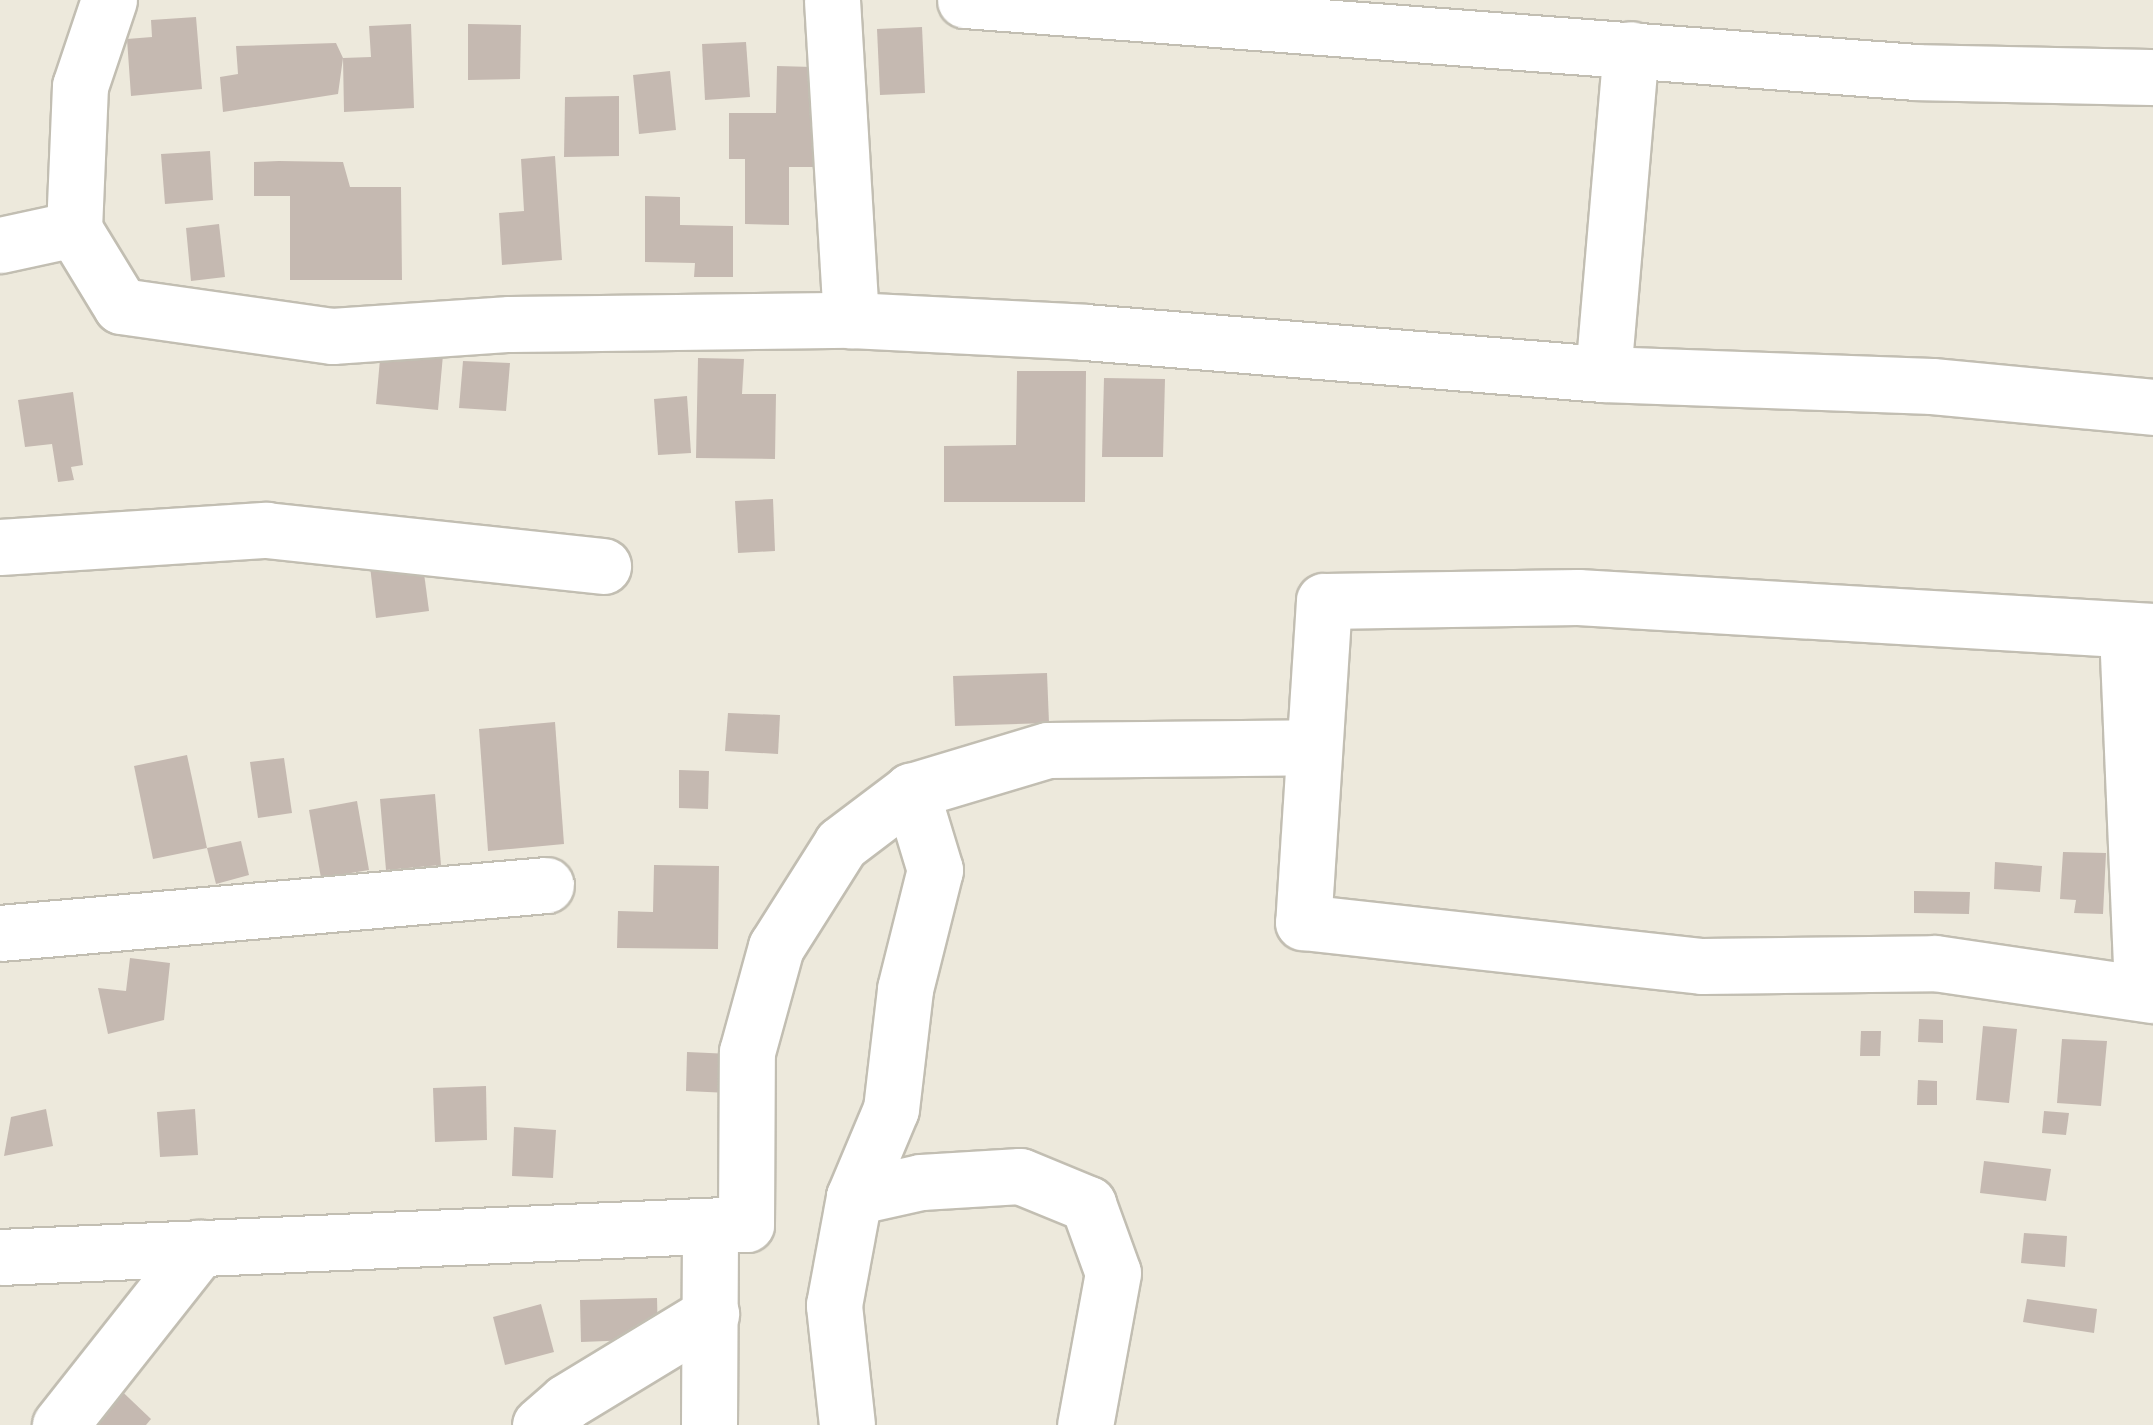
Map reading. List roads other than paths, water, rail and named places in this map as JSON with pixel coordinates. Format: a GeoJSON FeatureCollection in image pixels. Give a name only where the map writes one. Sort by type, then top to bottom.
{"type":"FeatureCollection","features":[{"type":"Feature","properties":{"kind":"street"},"geometry":{"type":"LineString","coordinates":[[109,0],[80,86],[74,229],[121,306],[332,336],[510,324],[852,320],[1603,374],[1932,386],[2153,407]]}},
{"type":"Feature","properties":{"kind":"street"},"geometry":{"type":"LineString","coordinates":[[832,0],[852,320]]}},
{"type":"Feature","properties":{"kind":"street"},"geometry":{"type":"LineString","coordinates":[[965,0],[1915,72],[2153,76]]}},
{"type":"Feature","properties":{"kind":"street"},"geometry":{"type":"LineString","coordinates":[[1603,374],[1631,48]]}},
{"type":"Feature","properties":{"kind":"street"},"geometry":{"type":"LineString","coordinates":[[0,245],[74,229]]}},
{"type":"Feature","properties":{"kind":"street"},"geometry":{"type":"LineString","coordinates":[[0,547],[266,530],[602,566]]}},
{"type":"Feature","properties":{"kind":"street"},"geometry":{"type":"LineString","coordinates":[[1578,597],[2140,631],[2148,994],[1935,963],[1702,966],[1303,922],[1324,600],[1578,597]]}},
{"type":"Feature","properties":{"kind":"street"},"geometry":{"type":"LineString","coordinates":[[0,1257],[746,1224],[747,1052],[776,947],[841,844],[911,792],[1048,750],[1314,746]]}},
{"type":"Feature","properties":{"kind":"street"},"geometry":{"type":"LineString","coordinates":[[847,1425],[834,1305],[854,1197],[891,1109],[904,989],[935,870],[911,792]]}},
{"type":"Feature","properties":{"kind":"street"},"geometry":{"type":"LineString","coordinates":[[0,933],[546,885]]}},
{"type":"Feature","properties":{"kind":"street"},"geometry":{"type":"LineString","coordinates":[[854,1197],[921,1182],[1020,1176],[1088,1204],[1113,1273],[1085,1425]]}},
{"type":"Feature","properties":{"kind":"street"},"geometry":{"type":"LineString","coordinates":[[709,1425],[710,1226]]}},
{"type":"Feature","properties":{"kind":"street"},"geometry":{"type":"LineString","coordinates":[[60,1425],[200,1248]]}},
{"type":"Feature","properties":{"kind":"street"},"geometry":{"type":"LineString","coordinates":[[540,1425],[566,1402],[711,1314]]}}]}
